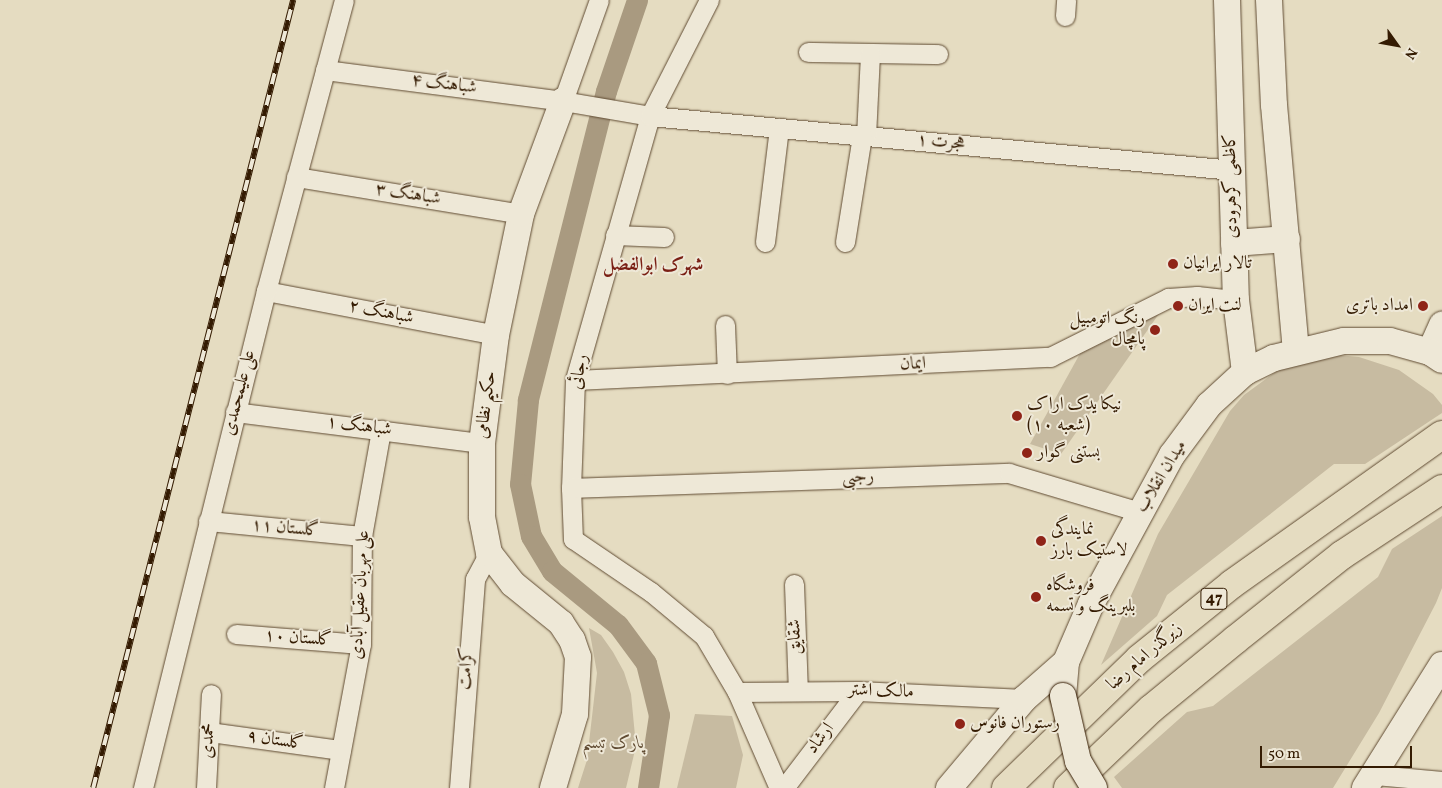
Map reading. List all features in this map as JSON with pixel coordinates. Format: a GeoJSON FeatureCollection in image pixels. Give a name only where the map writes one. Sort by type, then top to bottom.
{"type":"FeatureCollection","features":[{"type":"Feature","properties":{"kind":"highway","name":"زیرگذر امام رضا"},"geometry":{"type":"LineString","coordinates":[[1006,788],[1162,640],[1232,584],[1442,434]]}},
{"type":"Feature","properties":{"kind":"highway","name":"47"},"geometry":{"type":"LineString","coordinates":[[1068,788],[1151,709],[1235,640],[1342,555],[1442,489]]}},
{"type":"Feature","properties":{"kind":"main road","name":"کاظمی کرهرودی"},"geometry":{"type":"LineString","coordinates":[[1227,0],[1236,300],[1244,372]]}},
{"type":"Feature","properties":{"kind":"main road"},"geometry":{"type":"LineString","coordinates":[[1269,0],[1274,105],[1296,352]]}},
{"type":"Feature","properties":{"kind":"main road","name":"حکیم نظامی"},"geometry":{"type":"LineString","coordinates":[[553,788],[575,714],[578,657],[572,640],[561,623],[513,584],[489,553],[482,517],[482,443],[496,335],[521,214],[569,102]]}},
{"type":"Feature","properties":{"kind":"main road"},"geometry":{"type":"LineString","coordinates":[[1234,243],[1287,239]]}},
{"type":"Feature","properties":{"kind":"main road"},"geometry":{"type":"LineString","coordinates":[[1436,356],[1442,325]]}},
{"type":"Feature","properties":{"kind":"main road","name":"میدان انقلاب"},"geometry":{"type":"LineString","coordinates":[[1094,788],[1078,761],[1063,696],[1066,662],[1091,604],[1140,512],[1172,455],[1209,405],[1244,372],[1274,358],[1296,352],[1353,341],[1390,341],[1436,356]]}},
{"type":"Feature","properties":{"kind":"main road"},"geometry":{"type":"LineString","coordinates":[[949,788],[1024,699],[1066,662]]}},
{"type":"Feature","properties":{"kind":"main road"},"geometry":{"type":"LineString","coordinates":[[1370,781],[1442,665]]}},
{"type":"Feature","properties":{"kind":"street","name":"علی علیمحمدی"},"geometry":{"type":"LineString","coordinates":[[143,788],[266,291],[344,0]]}},
{"type":"Feature","properties":{"kind":"street","name":"حکیم نظامی"},"geometry":{"type":"LineString","coordinates":[[569,102],[599,0]]}},
{"type":"Feature","properties":{"kind":"street","name":"رجائی"},"geometry":{"type":"LineString","coordinates":[[709,0],[650,116],[575,380],[571,488],[573,539],[651,592],[704,636],[737,692]]}},
{"type":"Feature","properties":{"kind":"street"},"geometry":{"type":"LineString","coordinates":[[808,52],[938,54]]}},
{"type":"Feature","properties":{"kind":"street"},"geometry":{"type":"LineString","coordinates":[[845,242],[864,136],[870,53]]}},
{"type":"Feature","properties":{"kind":"street","name":"شباهنگ ۴"},"geometry":{"type":"LineString","coordinates":[[325,70],[569,102],[627,112]]}},
{"type":"Feature","properties":{"kind":"street","name":"هجرت ۱"},"geometry":{"type":"LineString","coordinates":[[627,112],[650,116],[1233,170]]}},
{"type":"Feature","properties":{"kind":"street"},"geometry":{"type":"LineString","coordinates":[[765,242],[779,128]]}},
{"type":"Feature","properties":{"kind":"street","name":"شباهنگ ۳"},"geometry":{"type":"LineString","coordinates":[[296,177],[521,214]]}},
{"type":"Feature","properties":{"kind":"street"},"geometry":{"type":"LineString","coordinates":[[615,236],[664,236]]}},
{"type":"Feature","properties":{"kind":"street","name":"شباهنگ ۲"},"geometry":{"type":"LineString","coordinates":[[266,291],[496,335]]}},
{"type":"Feature","properties":{"kind":"street","name":"ایمان"},"geometry":{"type":"LineString","coordinates":[[575,380],[1050,357],[1168,298],[1198,296],[1236,300]]}},
{"type":"Feature","properties":{"kind":"street"},"geometry":{"type":"LineString","coordinates":[[725,326],[727,374]]}},
{"type":"Feature","properties":{"kind":"street","name":"شباهنگ ۱"},"geometry":{"type":"LineString","coordinates":[[236,412],[482,443]]}},
{"type":"Feature","properties":{"kind":"street","name":"علی مهربان عقیل آبادی"},"geometry":{"type":"LineString","coordinates":[[334,788],[361,644],[362,536],[380,430]]}},
{"type":"Feature","properties":{"kind":"street","name":"رجبی"},"geometry":{"type":"LineString","coordinates":[[571,488],[1009,473],[1140,512]]}},
{"type":"Feature","properties":{"kind":"street","name":"گلستان ۱۱"},"geometry":{"type":"LineString","coordinates":[[208,522],[362,536]]}},
{"type":"Feature","properties":{"kind":"street","name":"کرامت"},"geometry":{"type":"LineString","coordinates":[[459,788],[475,578],[489,553]]}},
{"type":"Feature","properties":{"kind":"street","name":"شقایق"},"geometry":{"type":"LineString","coordinates":[[794,584],[798,691]]}},
{"type":"Feature","properties":{"kind":"street","name":"گلستان ۱۰"},"geometry":{"type":"LineString","coordinates":[[236,634],[361,644]]}},
{"type":"Feature","properties":{"kind":"street","name":"مالک اشتر"},"geometry":{"type":"LineString","coordinates":[[737,692],[858,691],[1024,699]]}},
{"type":"Feature","properties":{"kind":"street","name":"ارشاد"},"geometry":{"type":"LineString","coordinates":[[784,788],[858,691]]}},
{"type":"Feature","properties":{"kind":"street"},"geometry":{"type":"LineString","coordinates":[[737,692],[779,788]]}},
{"type":"Feature","properties":{"kind":"street","name":"محمدی"},"geometry":{"type":"LineString","coordinates":[[206,788],[211,694]]}},
{"type":"Feature","properties":{"kind":"street","name":"گلستان ۹"},"geometry":{"type":"LineString","coordinates":[[209,732],[341,750]]}},
{"type":"Feature","properties":{"kind":"street"},"geometry":{"type":"LineString","coordinates":[[1370,781],[1442,781]]}},
{"type":"Feature","properties":{"kind":"green space"},"geometry":{"type":"Polygon","coordinates":[[[1163,308],[1061,454],[1030,444],[1082,350],[1163,308]]]}},
{"type":"Feature","properties":{"kind":"green space"},"geometry":{"type":"Polygon","coordinates":[[[1338,355],[1359,357],[1399,370],[1433,394],[1442,405],[1442,413],[1365,464],[1334,464],[1167,595],[1157,616],[1101,665],[1158,534],[1230,411],[1244,395],[1278,370],[1338,355]]]}},
{"type":"Feature","properties":{"kind":"green space"},"geometry":{"type":"Polygon","coordinates":[[[1442,516],[1442,588],[1436,603],[1379,713],[1333,788],[1122,788],[1114,777],[1187,712],[1213,706],[1378,577],[1392,549],[1442,516]]]}},
{"type":"Feature","properties":{"kind":"green space","name":"پارک تبسم"},"geometry":{"type":"Polygon","coordinates":[[[589,628],[601,635],[613,652],[624,672],[631,694],[636,746],[626,788],[578,788],[587,760],[597,673],[589,628]]]}},
{"type":"Feature","properties":{"kind":"green space"},"geometry":{"type":"Polygon","coordinates":[[[695,714],[732,716],[743,755],[736,788],[677,788],[695,714]]]}},
{"type":"Feature","properties":{"kind":"waterway"},"geometry":{"type":"LineString","coordinates":[[637,0],[606,91],[528,400],[520,484],[531,536],[552,571],[618,625],[646,663],[659,715],[648,788]]}},
{"type":"Feature","properties":{"kind":"railway"},"geometry":{"type":"LineString","coordinates":[[93,788],[293,0]]}},
{"type":"Feature","properties":{"kind":"place","name":"تالار ایرانیان"},"geometry":{"type":"Point","coordinates":[1173,264]}},
{"type":"Feature","properties":{"kind":"place","name":"لنت ایران"},"geometry":{"type":"Point","coordinates":[1178,306]}},
{"type":"Feature","properties":{"kind":"place","name":"امداد باتری"},"geometry":{"type":"Point","coordinates":[1423,306]}},
{"type":"Feature","properties":{"kind":"place","name":"رنگ اتومبیل پامچال"},"geometry":{"type":"Point","coordinates":[1155,330]}},
{"type":"Feature","properties":{"kind":"place","name":"نیکا یدک اراک (شعبه ۱۰)"},"geometry":{"type":"Point","coordinates":[1017,416]}},
{"type":"Feature","properties":{"kind":"place","name":"بستنی گوار"},"geometry":{"type":"Point","coordinates":[1027,453]}},
{"type":"Feature","properties":{"kind":"place","name":"نمایندگی لاستیک بارز"},"geometry":{"type":"Point","coordinates":[1041,541]}},
{"type":"Feature","properties":{"kind":"place","name":"فروشگاه بلبرینگ و تسمه"},"geometry":{"type":"Point","coordinates":[1036,597]}},
{"type":"Feature","properties":{"kind":"place","name":"رستوران فانوس"},"geometry":{"type":"Point","coordinates":[960,724]}},
{"type":"Feature","properties":{"kind":"district","name":"شهرک ابوالفضل"},"geometry":{"type":"Point","coordinates":[653,266]}}]}
